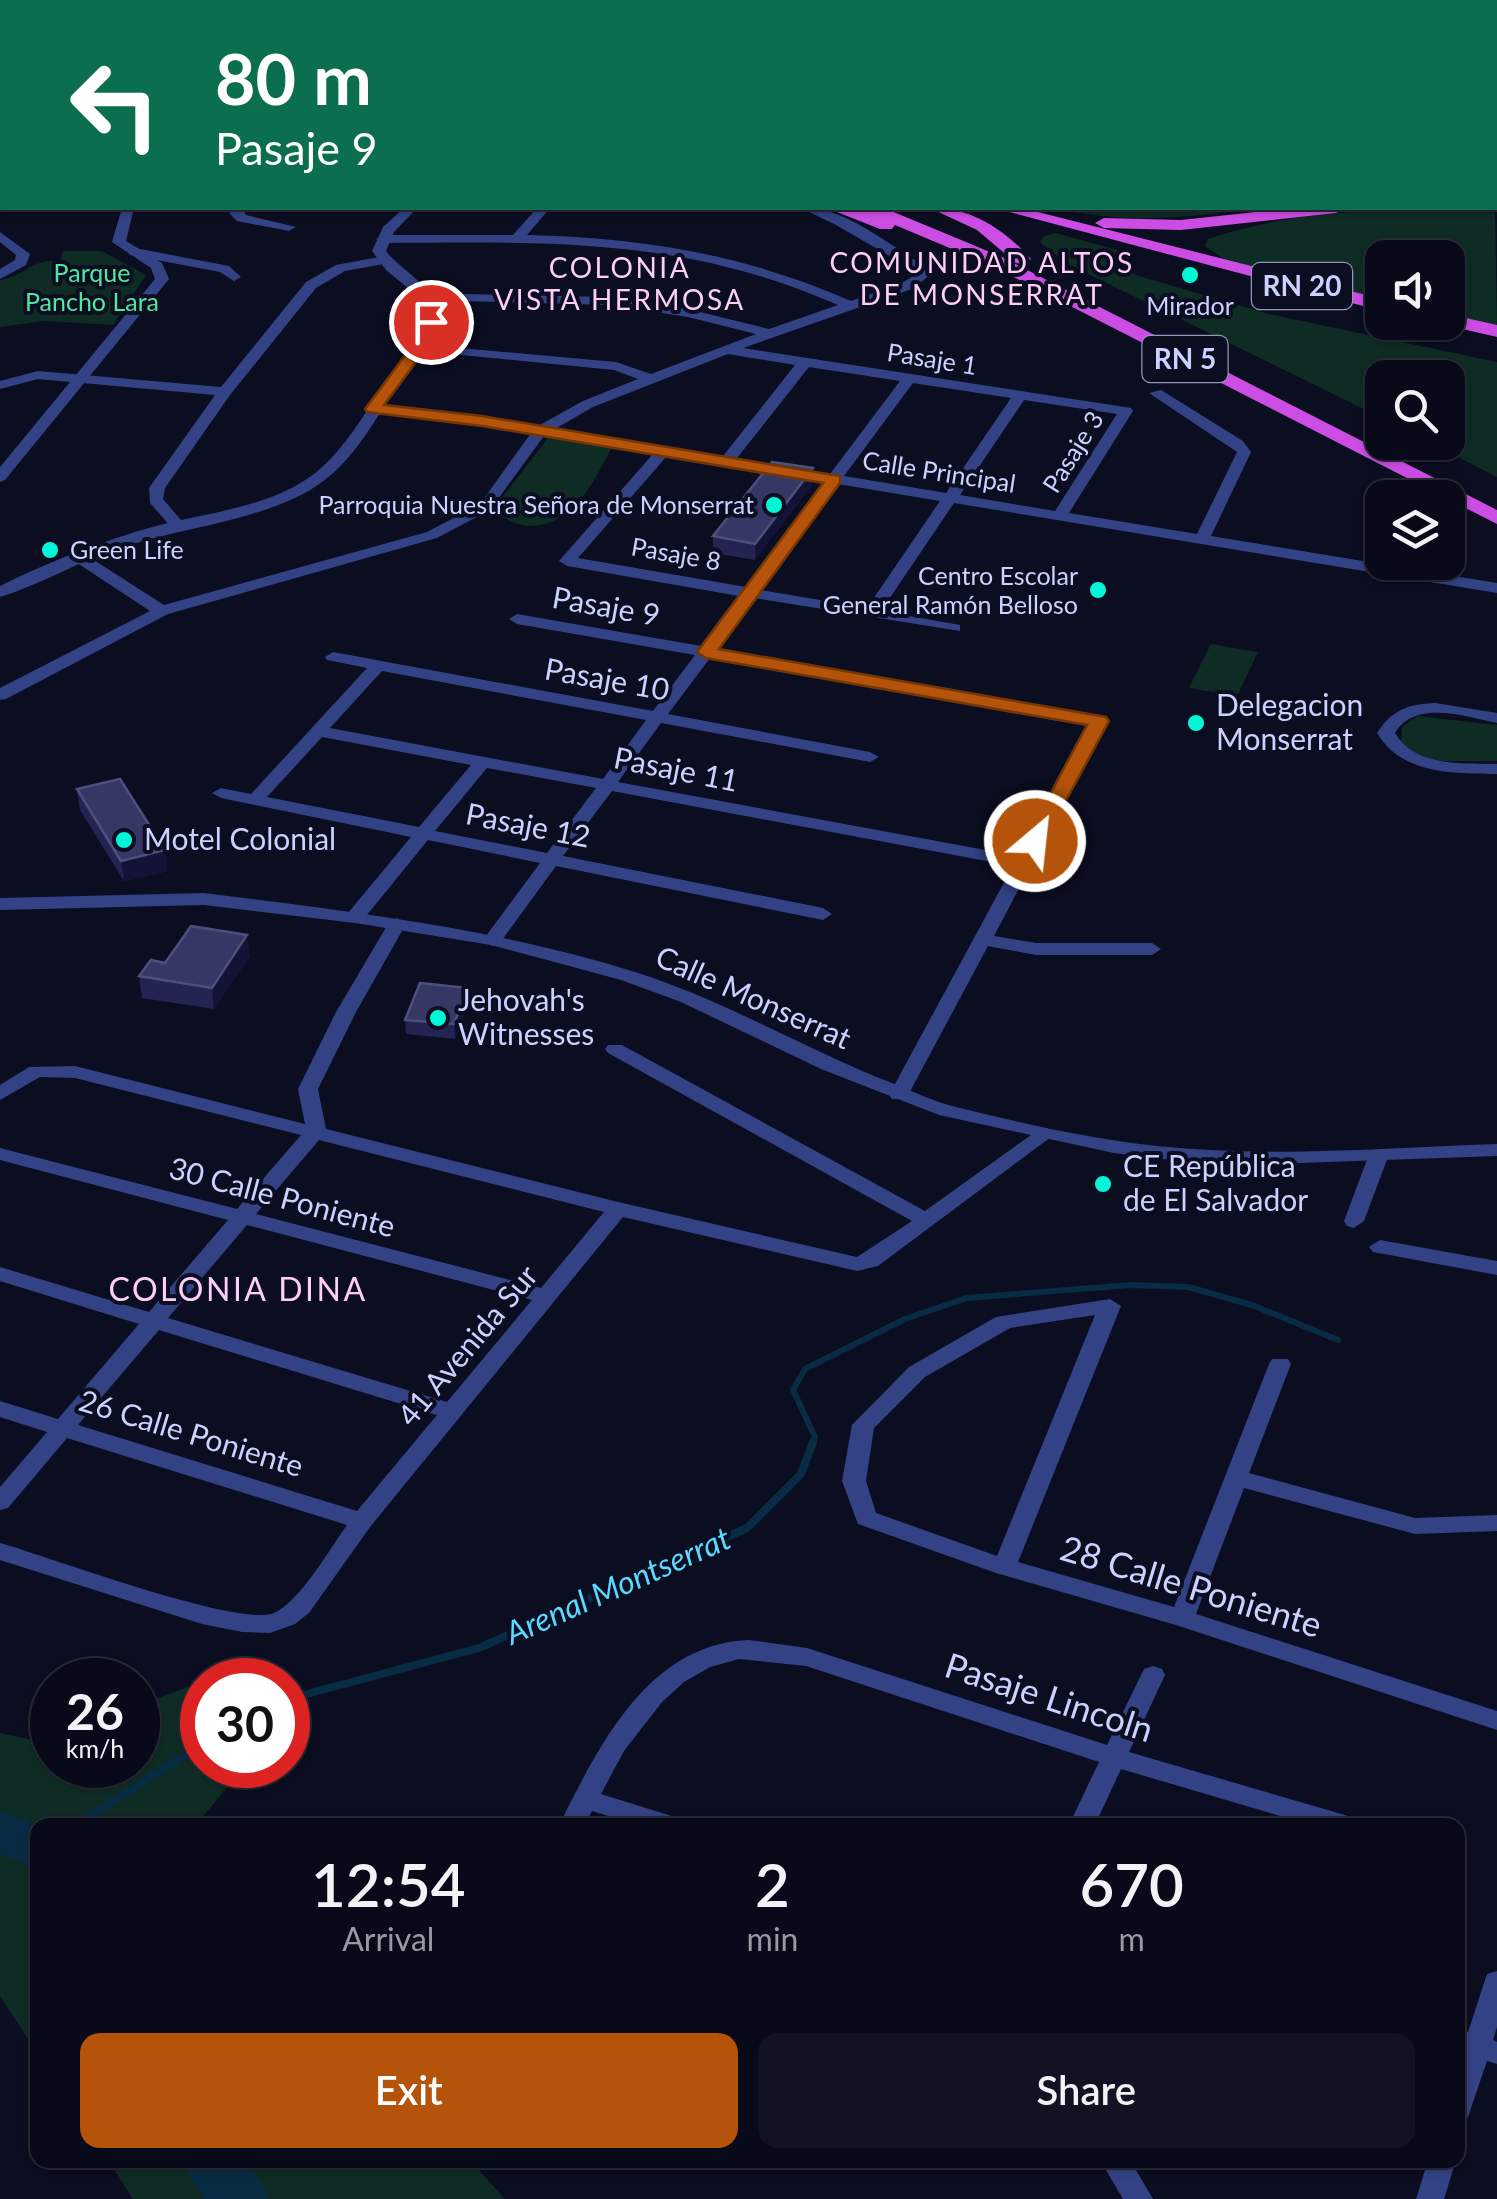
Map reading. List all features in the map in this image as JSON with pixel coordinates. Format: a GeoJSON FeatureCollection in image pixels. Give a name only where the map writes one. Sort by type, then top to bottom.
{"type":"FeatureCollection","features":[{"type":"Feature","properties":{"kind":"highway"},"geometry":{"type":"LineString","coordinates":[[841,210],[1088,311]]}},
{"type":"Feature","properties":{"kind":"highway","name":"RN 5"},"geometry":{"type":"LineString","coordinates":[[875,210],[996,261],[1497,518]]}},
{"type":"Feature","properties":{"kind":"highway","name":"RN 5"},"geometry":{"type":"LineString","coordinates":[[912,210],[1022,259],[1497,504]]}},
{"type":"Feature","properties":{"kind":"highway"},"geometry":{"type":"LineString","coordinates":[[945,210],[982,226],[1022,259]]}},
{"type":"Feature","properties":{"kind":"highway","name":"RN 20"},"geometry":{"type":"LineString","coordinates":[[1011,210],[1365,301]]}},
{"type":"Feature","properties":{"kind":"highway","name":"RN 20"},"geometry":{"type":"LineString","coordinates":[[1033,210],[1073,220],[1128,226],[1250,220],[1322,210]]}},
{"type":"Feature","properties":{"kind":"highway"},"geometry":{"type":"LineString","coordinates":[[1221,266],[1194,252],[1192,240],[1202,232],[1250,220]]}},
{"type":"Feature","properties":{"kind":"highway"},"geometry":{"type":"LineString","coordinates":[[1465,324],[1497,331]]}},
{"type":"Feature","properties":{"kind":"street"},"geometry":{"type":"LineString","coordinates":[[127,210],[119,242],[148,260],[162,275]]}},
{"type":"Feature","properties":{"kind":"street"},"geometry":{"type":"LineString","coordinates":[[236,210],[242,218],[288,227]]}},
{"type":"Feature","properties":{"kind":"street"},"geometry":{"type":"LineString","coordinates":[[0,592],[78,556],[177,525],[270,502],[315,480],[342,454],[420,346],[431,322],[426,296],[384,260],[379,251],[383,238],[407,210]]}},
{"type":"Feature","properties":{"kind":"street"},"geometry":{"type":"LineString","coordinates":[[516,239],[542,210]]}},
{"type":"Feature","properties":{"kind":"street"},"geometry":{"type":"LineString","coordinates":[[0,696],[162,611],[386,551],[460,522],[485,506],[540,431],[588,404],[770,333],[907,286],[922,276],[841,222],[812,210]]}},
{"type":"Feature","properties":{"kind":"street"},"geometry":{"type":"LineString","coordinates":[[0,236],[23,254],[21,262],[0,275]]}},
{"type":"Feature","properties":{"kind":"street"},"geometry":{"type":"LineString","coordinates":[[383,238],[648,244],[716,255],[780,272],[852,306]]}},
{"type":"Feature","properties":{"kind":"street"},"geometry":{"type":"LineString","coordinates":[[135,252],[230,270],[234,276]]}},
{"type":"Feature","properties":{"kind":"street"},"geometry":{"type":"LineString","coordinates":[[177,525],[155,500],[155,494],[225,392],[312,285],[335,270],[384,260]]}},
{"type":"Feature","properties":{"kind":"street"},"geometry":{"type":"LineString","coordinates":[[162,275],[182,267],[208,265]]}},
{"type":"Feature","properties":{"kind":"street"},"geometry":{"type":"LineString","coordinates":[[0,477],[159,285],[162,275]]}},
{"type":"Feature","properties":{"kind":"street"},"geometry":{"type":"LineString","coordinates":[[426,296],[608,302],[688,313],[770,333]]}},
{"type":"Feature","properties":{"kind":"street"},"geometry":{"type":"LineString","coordinates":[[420,346],[616,366],[650,378]]}},
{"type":"Feature","properties":{"kind":"street","name":"Pasaje 1"},"geometry":{"type":"LineString","coordinates":[[730,351],[1126,412]]}},
{"type":"Feature","properties":{"kind":"street"},"geometry":{"type":"LineString","coordinates":[[726,462],[805,362]]}},
{"type":"Feature","properties":{"kind":"street"},"geometry":{"type":"LineString","coordinates":[[0,385],[27,375],[225,392]]}},
{"type":"Feature","properties":{"kind":"street"},"geometry":{"type":"LineString","coordinates":[[492,940],[549,858],[658,718],[909,378]]}},
{"type":"Feature","properties":{"kind":"street"},"geometry":{"type":"LineString","coordinates":[[1156,392],[1238,444],[1244,452],[1202,540]]}},
{"type":"Feature","properties":{"kind":"street"},"geometry":{"type":"LineString","coordinates":[[871,614],[1020,395]]}},
{"type":"Feature","properties":{"kind":"street","name":"Calle Principal"},"geometry":{"type":"LineString","coordinates":[[373,409],[540,431],[1497,588]]}},
{"type":"Feature","properties":{"kind":"street","name":"Pasaje 3"},"geometry":{"type":"LineString","coordinates":[[1059,516],[1126,412]]}},
{"type":"Feature","properties":{"kind":"street","name":"Pasaje 8"},"geometry":{"type":"LineString","coordinates":[[662,452],[567,561],[954,628]]}},
{"type":"Feature","properties":{"kind":"street"},"geometry":{"type":"LineString","coordinates":[[78,556],[162,611]]}},
{"type":"Feature","properties":{"kind":"street","name":"Pasaje 9"},"geometry":{"type":"LineString","coordinates":[[517,619],[1099,721],[1023,862]]}},
{"type":"Feature","properties":{"kind":"street","name":"Pasaje 10"},"geometry":{"type":"LineString","coordinates":[[334,657],[870,756]]}},
{"type":"Feature","properties":{"kind":"street"},"geometry":{"type":"LineString","coordinates":[[255,800],[378,666]]}},
{"type":"Feature","properties":{"kind":"street"},"geometry":{"type":"LineString","coordinates":[[1497,718],[1418,708],[1396,717],[1386,733],[1396,748],[1424,761],[1497,769]]}},
{"type":"Feature","properties":{"kind":"street","name":"Pasaje 11"},"geometry":{"type":"LineString","coordinates":[[318,731],[1023,862]]}},
{"type":"Feature","properties":{"kind":"street"},"geometry":{"type":"LineString","coordinates":[[355,917],[482,762]]}},
{"type":"Feature","properties":{"kind":"street","name":"Pasaje 12"},"geometry":{"type":"LineString","coordinates":[[221,793],[824,914]]}},
{"type":"Feature","properties":{"kind":"street"},"geometry":{"type":"LineString","coordinates":[[899,1095],[1023,862]]}},
{"type":"Feature","properties":{"kind":"street","name":"Calle Monserrat"},"geometry":{"type":"LineString","coordinates":[[0,904],[204,900],[355,917],[492,940],[628,976],[688,998],[899,1095],[1045,1134],[1144,1151],[1212,1157],[1378,1157],[1491,1151]]}},
{"type":"Feature","properties":{"kind":"street"},"geometry":{"type":"LineString","coordinates":[[316,1130],[308,1089],[346,1012],[398,924]]}},
{"type":"Feature","properties":{"kind":"street"},"geometry":{"type":"LineString","coordinates":[[982,940],[1036,948],[1152,949]]}},
{"type":"Feature","properties":{"kind":"street"},"geometry":{"type":"LineString","coordinates":[[615,1049],[926,1220]]}},
{"type":"Feature","properties":{"kind":"street"},"geometry":{"type":"LineString","coordinates":[[0,1094],[36,1071],[75,1072],[618,1209],[857,1264],[870,1261],[1045,1134]]}},
{"type":"Feature","properties":{"kind":"street"},"geometry":{"type":"LineString","coordinates":[[0,1502],[316,1130]]}},
{"type":"Feature","properties":{"kind":"street","name":"30 Calle Poniente"},"geometry":{"type":"LineString","coordinates":[[0,1154],[239,1220],[549,1297]]}},
{"type":"Feature","properties":{"kind":"street"},"geometry":{"type":"LineString","coordinates":[[1354,1221],[1378,1157]]}},
{"type":"Feature","properties":{"kind":"street","name":"41 Avenida Sur"},"geometry":{"type":"LineString","coordinates":[[0,1551],[202,1615],[270,1624],[286,1618],[300,1606],[362,1521],[618,1209]]}},
{"type":"Feature","properties":{"kind":"street"},"geometry":{"type":"LineString","coordinates":[[1380,1246],[1497,1268]]}},
{"type":"Feature","properties":{"kind":"street"},"geometry":{"type":"LineString","coordinates":[[0,1274],[451,1411]]}},
{"type":"Feature","properties":{"kind":"street","name":"28 Calle Poniente"},"geometry":{"type":"LineString","coordinates":[[1004,1568],[1110,1306],[1004,1322],[917,1372],[863,1425],[854,1482],[866,1518],[1004,1568],[1182,1618],[1497,1720]]}},
{"type":"Feature","properties":{"kind":"street"},"geometry":{"type":"LineString","coordinates":[[1182,1618],[1280,1364]]}},
{"type":"Feature","properties":{"kind":"street","name":"26 Calle Poniente"},"geometry":{"type":"LineString","coordinates":[[0,1408],[362,1521]]}},
{"type":"Feature","properties":{"kind":"street"},"geometry":{"type":"LineString","coordinates":[[1234,1477],[1415,1526],[1497,1522]]}},
{"type":"Feature","properties":{"kind":"street","name":"Pasaje Lincoln"},"geometry":{"type":"LineString","coordinates":[[586,1799],[646,1701],[674,1678],[730,1651],[770,1651],[807,1657],[1114,1757],[1321,1818]]}},
{"type":"Feature","properties":{"kind":"street"},"geometry":{"type":"LineString","coordinates":[[1085,1818],[1152,1675]]}},
{"type":"Feature","properties":{"kind":"street"},"geometry":{"type":"LineString","coordinates":[[576,1818],[586,1799],[647,1818]]}},
{"type":"Feature","properties":{"kind":"street"},"geometry":{"type":"LineString","coordinates":[[1465,2086],[1497,1982]]}},
{"type":"Feature","properties":{"kind":"street"},"geometry":{"type":"LineString","coordinates":[[1119,2168],[1140,2199]]}},
{"type":"Feature","properties":{"kind":"street"},"geometry":{"type":"LineString","coordinates":[[1430,2199],[1440,2168]]}},
{"type":"Feature","properties":{"kind":"green space"},"geometry":{"type":"Polygon","coordinates":[[[1067,210],[1241,210],[1133,218],[1067,210]]]}},
{"type":"Feature","properties":{"kind":"green space"},"geometry":{"type":"Polygon","coordinates":[[[1386,210],[1495,210],[1497,326],[1465,319],[1465,240],[1365,240],[1365,295],[1230,263],[1205,246],[1208,239],[1278,221],[1386,210]]]}},
{"type":"Feature","properties":{"kind":"green space"},"geometry":{"type":"Polygon","coordinates":[[[1056,233],[1124,252],[1106,262],[1139,276],[1269,314],[1365,334],[1365,340],[1392,340],[1497,362],[1497,477],[1464,460],[1465,360],[1365,360],[1365,410],[1066,263],[1040,242],[1044,236],[1056,233]]]}},
{"type":"Feature","properties":{"kind":"green space","name":"Parque Pancho Lara"},"geometry":{"type":"Polygon","coordinates":[[[63,251],[102,251],[146,275],[113,325],[44,321],[0,327],[0,280],[41,263],[60,260],[63,251]]]}},
{"type":"Feature","properties":{"kind":"green space"},"geometry":{"type":"Polygon","coordinates":[[[548,438],[611,449],[580,500],[558,519],[524,526],[491,512],[548,438]]]}},
{"type":"Feature","properties":{"kind":"green space"},"geometry":{"type":"Polygon","coordinates":[[[1211,644],[1258,652],[1237,696],[1189,688],[1211,644]]]}},
{"type":"Feature","properties":{"kind":"green space"},"geometry":{"type":"Polygon","coordinates":[[[1418,716],[1497,725],[1497,761],[1434,761],[1401,746],[1402,727],[1418,716]]]}},
{"type":"Feature","properties":{"kind":"green space"},"geometry":{"type":"Polygon","coordinates":[[[180,1690],[180,1788],[226,1788],[202,1818],[30,1818],[30,2042],[0,1996],[0,1733],[30,1739],[30,1788],[160,1788],[160,1698],[180,1690]]]}},
{"type":"Feature","properties":{"kind":"green space"},"geometry":{"type":"Polygon","coordinates":[[[113,2168],[477,2168],[505,2199],[133,2199],[113,2168]]]}},
{"type":"Feature","properties":{"kind":"building"},"geometry":{"type":"Polygon","coordinates":[[[772,462],[813,468],[755,544],[713,536],[772,462]]]}},
{"type":"Feature","properties":{"kind":"building","name":"Motel Colonial"},"geometry":{"type":"Polygon","coordinates":[[[120,779],[165,850],[121,861],[77,789],[120,779]]]}},
{"type":"Feature","properties":{"kind":"building"},"geometry":{"type":"Polygon","coordinates":[[[191,926],[247,935],[212,988],[139,976],[151,960],[165,963],[191,926]]]}},
{"type":"Feature","properties":{"kind":"building"},"geometry":{"type":"Polygon","coordinates":[[[420,983],[468,988],[454,1024],[405,1020],[420,983]]]}},
{"type":"Feature","properties":{"kind":"waterway","name":"Arenal Montserrat"},"geometry":{"type":"LineString","coordinates":[[812,1444],[815,1437],[793,1390],[805,1369],[905,1319],[967,1298],[1130,1285],[1188,1287],[1252,1305],[1338,1340]]}},
{"type":"Feature","properties":{"kind":"waterway","name":"Arenal Montserrat"},"geometry":{"type":"LineString","coordinates":[[310,1693],[479,1648],[747,1528],[801,1474],[813,1442]]}},
{"type":"Feature","properties":{"kind":"waterway","name":"Arenal Montserrat"},"geometry":{"type":"LineString","coordinates":[[87,1818],[180,1758]]}},
{"type":"Feature","properties":{"kind":"waterway","name":"Arenal Montserrat"},"geometry":{"type":"LineString","coordinates":[[0,1831],[30,1844]]}},
{"type":"Feature","properties":{"kind":"waterway","name":"Arenal Montserrat"},"geometry":{"type":"LineString","coordinates":[[214,2168],[240,2199]]}},
{"type":"Feature","properties":{"kind":"place","name":"Mirador"},"geometry":{"type":"Point","coordinates":[1190,275]}},
{"type":"Feature","properties":{"kind":"place","name":"Parroquia Nuestra Señora de Monserrat"},"geometry":{"type":"Point","coordinates":[774,505]}},
{"type":"Feature","properties":{"kind":"place","name":"Green Life"},"geometry":{"type":"Point","coordinates":[50,550]}},
{"type":"Feature","properties":{"kind":"place","name":"Centro Escolar General Ramón Belloso"},"geometry":{"type":"Point","coordinates":[1098,590]}},
{"type":"Feature","properties":{"kind":"place","name":"Delegacion Monserrat"},"geometry":{"type":"Point","coordinates":[1196,723]}},
{"type":"Feature","properties":{"kind":"place","name":"Motel Colonial"},"geometry":{"type":"Point","coordinates":[124,840]}},
{"type":"Feature","properties":{"kind":"place","name":"Jehovah's Witnesses"},"geometry":{"type":"Point","coordinates":[438,1018]}},
{"type":"Feature","properties":{"kind":"place","name":"CE República de El Salvador"},"geometry":{"type":"Point","coordinates":[1103,1184]}},
{"type":"Feature","properties":{"kind":"district","name":"COMUNIDAD ALTOS DE MONSERRAT"},"geometry":{"type":"Point","coordinates":[982,279]}},
{"type":"Feature","properties":{"kind":"district","name":"COLONIA VISTA HERMOSA"},"geometry":{"type":"Point","coordinates":[620,284]}},
{"type":"Feature","properties":{"kind":"district","name":"COLONIA DINA"},"geometry":{"type":"Point","coordinates":[238,1290]}},
{"type":"Feature","properties":{"kind":"route"},"geometry":{"type":"LineString","coordinates":[[431,322],[420,346],[373,409],[482,421],[834,480],[706,652],[1099,721],[1035,841]]}}]}
